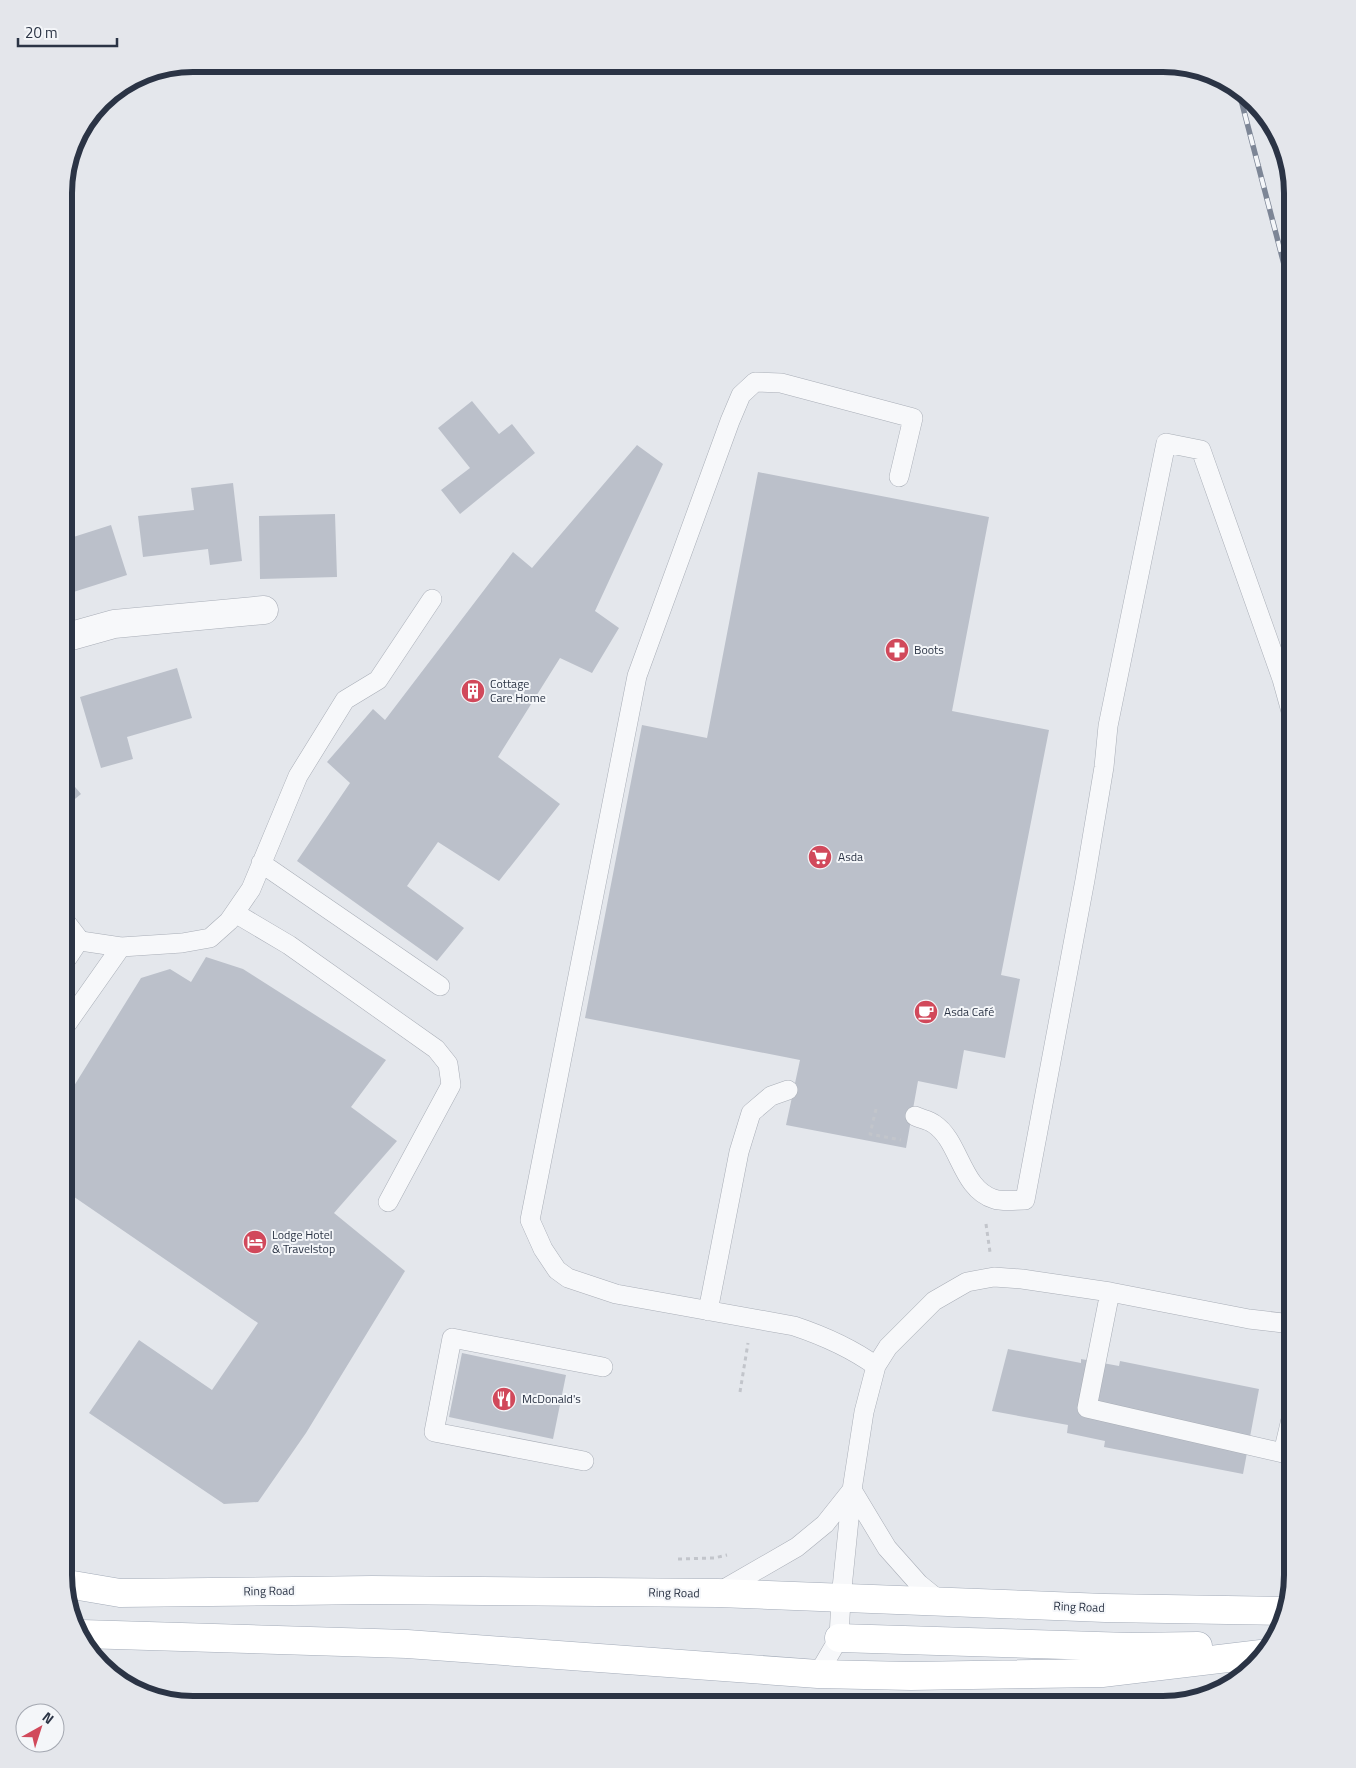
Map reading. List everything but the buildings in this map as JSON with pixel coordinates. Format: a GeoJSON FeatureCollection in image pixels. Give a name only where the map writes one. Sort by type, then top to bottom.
{"type":"FeatureCollection","features":[{"type":"Feature","properties":{"kind":"main road","name":"Ring Road"},"geometry":{"type":"LineString","coordinates":[[73,1585],[120,1593],[372,1590],[718,1593],[1105,1608],[1277,1611]]}},
{"type":"Feature","properties":{"kind":"main road"},"geometry":{"type":"LineString","coordinates":[[89,1634],[407,1644],[818,1674],[911,1676],[1102,1673],[1252,1655]]}},
{"type":"Feature","properties":{"kind":"main road"},"geometry":{"type":"LineString","coordinates":[[838,1638],[1130,1647],[1260,1645]]}},
{"type":"Feature","properties":{"kind":"street"},"geometry":{"type":"LineString","coordinates":[[73,636],[114,624],[264,610]]}},
{"type":"Feature","properties":{"kind":"lane"},"geometry":{"type":"LineString","coordinates":[[876,1366],[857,1353],[819,1334],[794,1326],[616,1294],[568,1278],[557,1270],[543,1249],[530,1220],[637,676],[741,395],[755,382],[780,383],[914,418],[899,477]]}},
{"type":"Feature","properties":{"kind":"lane"},"geometry":{"type":"LineString","coordinates":[[915,1116],[934,1124],[946,1137],[981,1192],[995,1199],[1025,1200],[1085,880],[1104,767],[1108,726],[1166,443],[1201,450],[1284,686]]}},
{"type":"Feature","properties":{"kind":"lane"},"geometry":{"type":"LineString","coordinates":[[72,941],[121,947],[182,943],[210,938],[230,921],[251,889],[298,776],[345,700],[378,680],[432,599]]}},
{"type":"Feature","properties":{"kind":"lane"},"geometry":{"type":"LineString","coordinates":[[261,863],[440,986]]}},
{"type":"Feature","properties":{"kind":"lane"},"geometry":{"type":"LineString","coordinates":[[235,913],[289,946],[436,1049],[448,1064],[451,1085],[388,1202]]}},
{"type":"Feature","properties":{"kind":"lane"},"geometry":{"type":"LineString","coordinates":[[72,1016],[121,947]]}},
{"type":"Feature","properties":{"kind":"lane"},"geometry":{"type":"LineString","coordinates":[[708,1311],[739,1152],[751,1113],[771,1096],[788,1090]]}},
{"type":"Feature","properties":{"kind":"lane"},"geometry":{"type":"LineString","coordinates":[[818,1674],[838,1638],[852,1490],[864,1412],[876,1366],[888,1347],[934,1301],[967,1282],[994,1278],[1022,1279],[1110,1292],[1194,1309],[1284,1323]]}},
{"type":"Feature","properties":{"kind":"lane"},"geometry":{"type":"LineString","coordinates":[[1110,1292],[1087,1408],[1283,1453],[1284,1449]]}},
{"type":"Feature","properties":{"kind":"lane"},"geometry":{"type":"LineString","coordinates":[[584,1461],[434,1432],[452,1338],[603,1367]]}},
{"type":"Feature","properties":{"kind":"lane"},"geometry":{"type":"LineString","coordinates":[[718,1593],[797,1547],[825,1524],[852,1490]]}},
{"type":"Feature","properties":{"kind":"lane"},"geometry":{"type":"LineString","coordinates":[[852,1490],[887,1548],[919,1584],[940,1601]]}},
{"type":"Feature","properties":{"kind":"path"},"geometry":{"type":"LineString","coordinates":[[740,1392],[752,1319]]}},
{"type":"Feature","properties":{"kind":"railway"},"geometry":{"type":"LineString","coordinates":[[1242,103],[1284,264]]}},
{"type":"Feature","properties":{"kind":"place","name":"Boots"},"geometry":{"type":"Point","coordinates":[897,650]}},
{"type":"Feature","properties":{"kind":"place","name":"Cottage Care Home"},"geometry":{"type":"Point","coordinates":[473,691]}},
{"type":"Feature","properties":{"kind":"place","name":"Asda"},"geometry":{"type":"Point","coordinates":[820,857]}},
{"type":"Feature","properties":{"kind":"place","name":"Asda Café"},"geometry":{"type":"Point","coordinates":[926,1012]}},
{"type":"Feature","properties":{"kind":"place","name":"Lodge Hotel & Travelstop"},"geometry":{"type":"Point","coordinates":[255,1242]}},
{"type":"Feature","properties":{"kind":"place","name":"McDonald's"},"geometry":{"type":"Point","coordinates":[504,1399]}}]}
